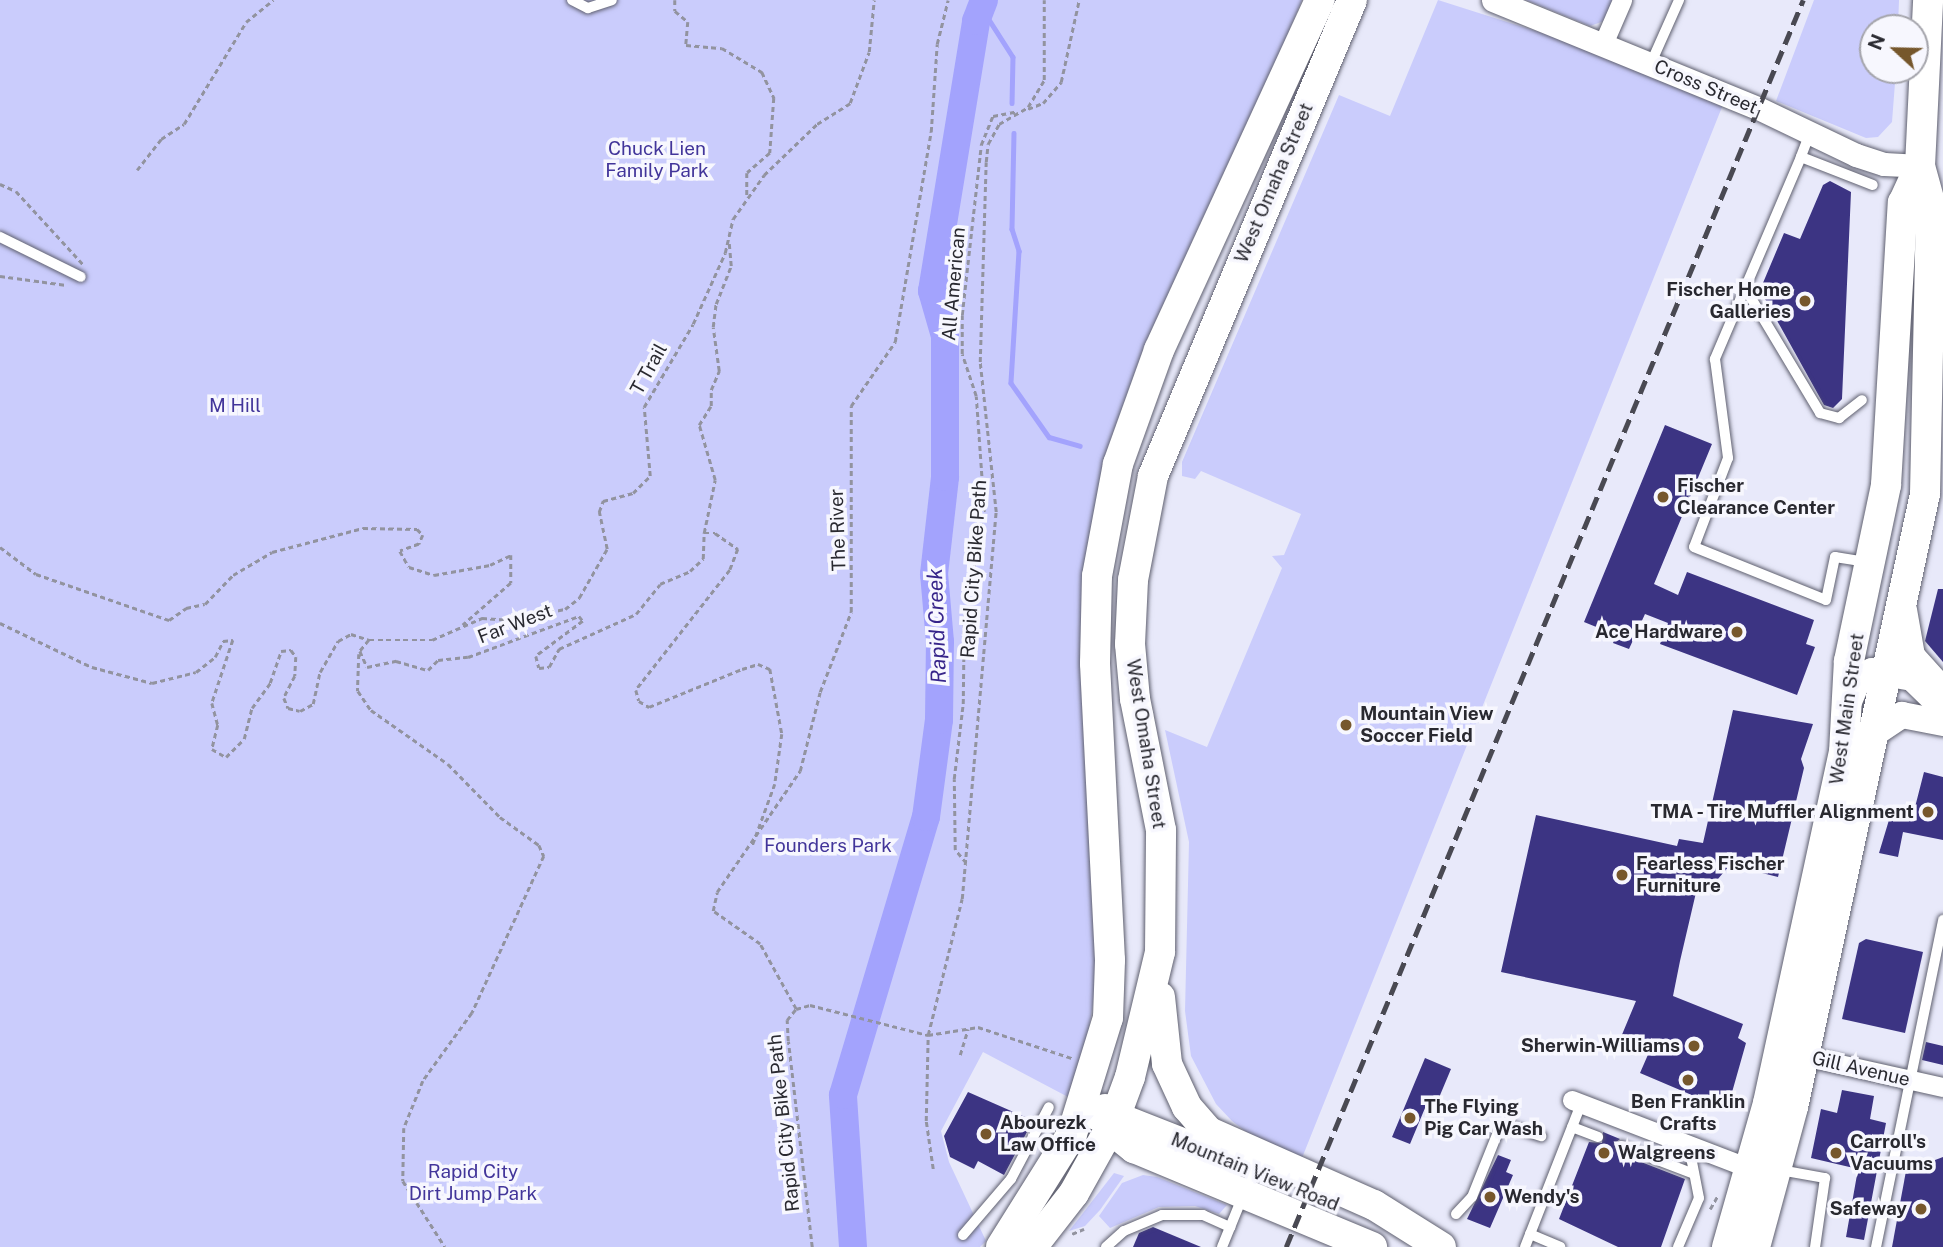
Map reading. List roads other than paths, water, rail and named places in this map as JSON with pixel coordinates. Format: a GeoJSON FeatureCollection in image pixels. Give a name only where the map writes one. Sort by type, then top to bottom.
{"type":"FeatureCollection","features":[{"type":"Feature","properties":{"kind":"main road","name":"West Omaha Street"},"geometry":{"type":"LineString","coordinates":[[1001,1247],[1072,1134],[1098,1060],[1111,990],[1100,732],[1097,576],[1118,464],[1159,350],[1320,0]]}},
{"type":"Feature","properties":{"kind":"main road","name":"West Omaha Street"},"geometry":{"type":"LineString","coordinates":[[1032,1247],[1074,1193],[1114,1125],[1160,952],[1161,830],[1135,699],[1130,644],[1133,580],[1153,476],[1352,0]]}},
{"type":"Feature","properties":{"kind":"main road","name":"West Main Street"},"geometry":{"type":"LineString","coordinates":[[1741,1245],[1767,1171],[1792,1053],[1872,735],[1891,670],[1932,485],[1931,206],[1920,166],[1928,0]]}},
{"type":"Feature","properties":{"kind":"main road","name":"West Main Street"},"geometry":{"type":"LineString","coordinates":[[1792,1053],[1844,751],[1849,662],[1873,563],[1886,485],[1895,295],[1903,203],[1920,166]]}},
{"type":"Feature","properties":{"kind":"main road"},"geometry":{"type":"LineString","coordinates":[[1895,295],[1905,346],[1903,457],[1876,613],[1877,643],[1891,670],[1943,723]]}},
{"type":"Feature","properties":{"kind":"main road"},"geometry":{"type":"LineString","coordinates":[[1905,598],[1904,630],[1912,656],[1943,689]]}},
{"type":"Feature","properties":{"kind":"main road"},"geometry":{"type":"LineString","coordinates":[[1847,709],[1859,678],[1891,670],[1912,678],[1943,708]]}},
{"type":"Feature","properties":{"kind":"main road"},"geometry":{"type":"LineString","coordinates":[[1872,735],[1902,715],[1943,723]]}},
{"type":"Feature","properties":{"kind":"main road"},"geometry":{"type":"LineString","coordinates":[[1100,732],[1127,933],[1120,1035],[1104,1095],[1114,1125]]}},
{"type":"Feature","properties":{"kind":"main road"},"geometry":{"type":"LineString","coordinates":[[1160,952],[1167,1064],[1200,1123],[1241,1151],[1374,1205],[1441,1247]]}},
{"type":"Feature","properties":{"kind":"main road"},"geometry":{"type":"LineString","coordinates":[[1072,1134],[1089,1118],[1114,1125]]}},
{"type":"Feature","properties":{"kind":"main road","name":"Mountain View Road"},"geometry":{"type":"LineString","coordinates":[[1114,1125],[1158,1159],[1248,1183],[1441,1247]]}},
{"type":"Feature","properties":{"kind":"main road","name":"Mountain View Road"},"geometry":{"type":"LineString","coordinates":[[1114,1125],[1248,1183],[1372,1247]]}},
{"type":"Feature","properties":{"kind":"main road"},"geometry":{"type":"LineString","coordinates":[[1046,1247],[1108,1170],[1127,1161],[1158,1159]]}},
{"type":"Feature","properties":{"kind":"street","name":"Cross Street"},"geometry":{"type":"LineString","coordinates":[[1493,0],[1884,164],[1920,166]]}},
{"type":"Feature","properties":{"kind":"street"},"geometry":{"type":"LineString","coordinates":[[1603,44],[1622,0]]}},
{"type":"Feature","properties":{"kind":"street","name":"Gill Avenue"},"geometry":{"type":"LineString","coordinates":[[1792,1053],[1943,1087]]}},
{"type":"Feature","properties":{"kind":"street"},"geometry":{"type":"LineString","coordinates":[[1577,1102],[1697,1149],[1767,1171]]}},
{"type":"Feature","properties":{"kind":"lane"},"geometry":{"type":"LineString","coordinates":[[572,0],[588,8],[612,0]]}},
{"type":"Feature","properties":{"kind":"lane"},"geometry":{"type":"LineString","coordinates":[[1651,64],[1679,0]]}},
{"type":"Feature","properties":{"kind":"lane"},"geometry":{"type":"LineString","coordinates":[[1810,133],[1715,359],[1728,458],[1694,547],[1826,600],[1835,557],[1873,563]]}},
{"type":"Feature","properties":{"kind":"lane"},"geometry":{"type":"LineString","coordinates":[[1801,157],[1873,185]]}},
{"type":"Feature","properties":{"kind":"lane"},"geometry":{"type":"LineString","coordinates":[[0,237],[81,278]]}},
{"type":"Feature","properties":{"kind":"lane"},"geometry":{"type":"LineString","coordinates":[[1745,288],[1820,413],[1839,418],[1862,400]]}},
{"type":"Feature","properties":{"kind":"lane"},"geometry":{"type":"LineString","coordinates":[[1876,1247],[1943,920]]}},
{"type":"Feature","properties":{"kind":"lane"},"geometry":{"type":"LineString","coordinates":[[1525,1247],[1572,1127],[1577,1102]]}},
{"type":"Feature","properties":{"kind":"lane"},"geometry":{"type":"LineString","coordinates":[[963,1235],[1011,1179],[1049,1107]]}},
{"type":"Feature","properties":{"kind":"lane"},"geometry":{"type":"LineString","coordinates":[[1456,1214],[1472,1196],[1498,1132],[1510,1126],[1541,1136]]}},
{"type":"Feature","properties":{"kind":"lane"},"geometry":{"type":"LineString","coordinates":[[1572,1127],[1598,1137]]}},
{"type":"Feature","properties":{"kind":"lane"},"geometry":{"type":"LineString","coordinates":[[1621,1146],[1694,1174]]}},
{"type":"Feature","properties":{"kind":"lane"},"geometry":{"type":"LineString","coordinates":[[1678,1247],[1699,1198],[1694,1174],[1697,1149]]}},
{"type":"Feature","properties":{"kind":"lane"},"geometry":{"type":"LineString","coordinates":[[1767,1171],[1825,1178],[1815,1247]]}},
{"type":"Feature","properties":{"kind":"lane"},"geometry":{"type":"LineString","coordinates":[[1222,1247],[1248,1183]]}},
{"type":"Feature","properties":{"kind":"lane"},"geometry":{"type":"LineString","coordinates":[[1106,1247],[1124,1231],[1161,1214],[1203,1215],[1230,1227]]}},
{"type":"Feature","properties":{"kind":"lane"},"geometry":{"type":"LineString","coordinates":[[1530,1234],[1560,1247]]}},
{"type":"Feature","properties":{"kind":"waterway","name":"Rapid Creek"},"geometry":{"type":"LineString","coordinates":[[853,1247],[843,1095],[926,817],[939,720],[940,642],[934,574],[945,477],[945,336],[932,291],[976,21],[984,0]]}},
{"type":"Feature","properties":{"kind":"waterway"},"geometry":{"type":"LineString","coordinates":[[981,7],[1013,57],[1012,103]]}},
{"type":"Feature","properties":{"kind":"waterway"},"geometry":{"type":"LineString","coordinates":[[1014,133],[1012,229],[1019,251],[1011,383],[1049,437],[1080,446]]}},
{"type":"Feature","properties":{"kind":"railway"},"geometry":{"type":"LineString","coordinates":[[1286,1247],[1803,0]]}},
{"type":"Feature","properties":{"kind":"place","name":"Fischer Home Galleries"},"geometry":{"type":"Point","coordinates":[1805,301]}},
{"type":"Feature","properties":{"kind":"place","name":"Fischer Clearance Center"},"geometry":{"type":"Point","coordinates":[1663,497]}},
{"type":"Feature","properties":{"kind":"place","name":"Ace Hardware"},"geometry":{"type":"Point","coordinates":[1737,632]}},
{"type":"Feature","properties":{"kind":"place","name":"Mountain View Soccer Field"},"geometry":{"type":"Point","coordinates":[1346,725]}},
{"type":"Feature","properties":{"kind":"place","name":"TMA - Tire Muffler Alignment"},"geometry":{"type":"Point","coordinates":[1928,812]}},
{"type":"Feature","properties":{"kind":"place","name":"Fearless Fischer Furniture"},"geometry":{"type":"Point","coordinates":[1622,875]}},
{"type":"Feature","properties":{"kind":"place","name":"Sherwin-Williams"},"geometry":{"type":"Point","coordinates":[1694,1046]}},
{"type":"Feature","properties":{"kind":"place","name":"Ben Franklin Crafts"},"geometry":{"type":"Point","coordinates":[1688,1080]}},
{"type":"Feature","properties":{"kind":"place","name":"The Flying Pig Car Wash"},"geometry":{"type":"Point","coordinates":[1410,1118]}},
{"type":"Feature","properties":{"kind":"place","name":"Abourezk Law Office"},"geometry":{"type":"Point","coordinates":[986,1134]}},
{"type":"Feature","properties":{"kind":"place","name":"Walgreens"},"geometry":{"type":"Point","coordinates":[1604,1153]}},
{"type":"Feature","properties":{"kind":"place","name":"Carroll's Vacuums"},"geometry":{"type":"Point","coordinates":[1836,1153]}},
{"type":"Feature","properties":{"kind":"place","name":"Wendy's"},"geometry":{"type":"Point","coordinates":[1490,1197]}},
{"type":"Feature","properties":{"kind":"place","name":"Safeway"},"geometry":{"type":"Point","coordinates":[1921,1209]}},
{"type":"Feature","properties":{"kind":"park label","name":"Chuck Lien Family Park"},"geometry":{"type":"Point","coordinates":[657,160]}},
{"type":"Feature","properties":{"kind":"park label","name":"M Hill"},"geometry":{"type":"Point","coordinates":[235,406]}},
{"type":"Feature","properties":{"kind":"park label","name":"Founders Park"},"geometry":{"type":"Point","coordinates":[828,846]}},
{"type":"Feature","properties":{"kind":"park label","name":"Rapid City Dirt Jump Park"},"geometry":{"type":"Point","coordinates":[473,1183]}}]}
